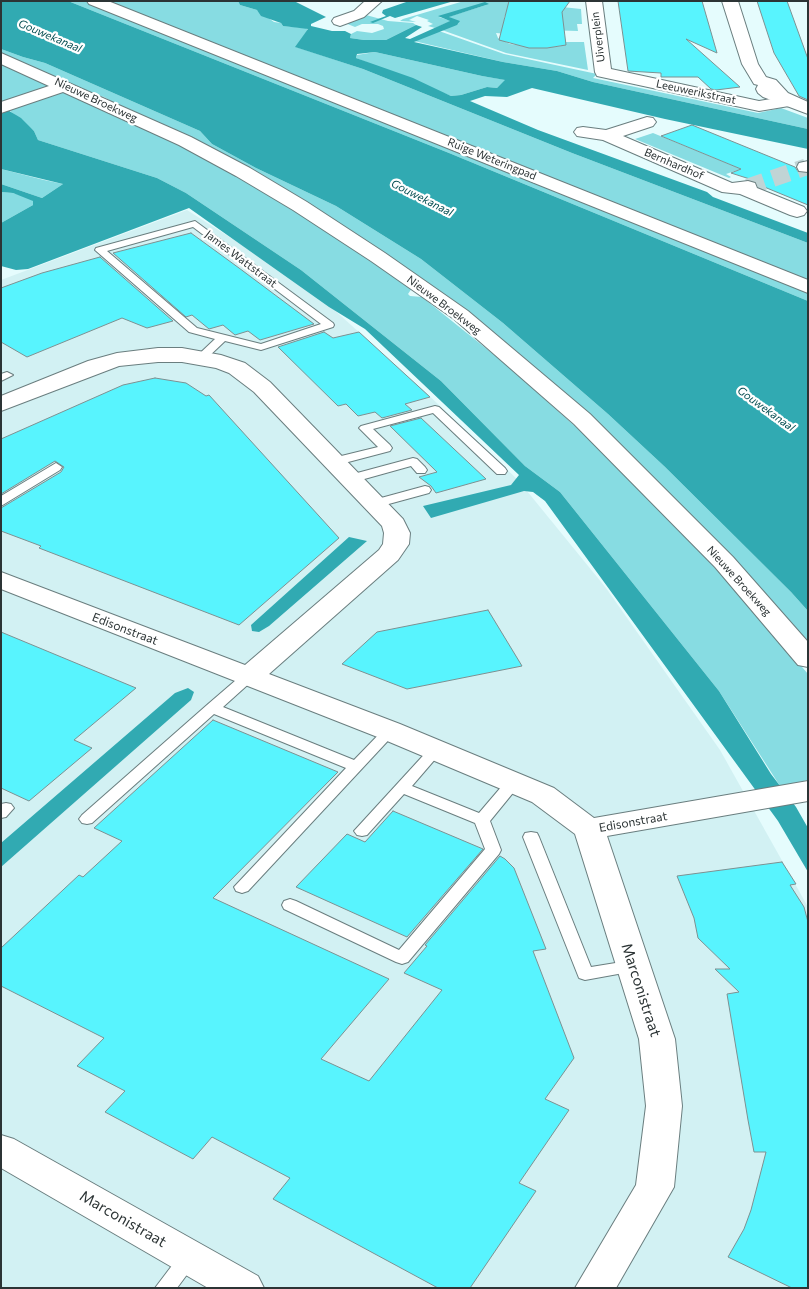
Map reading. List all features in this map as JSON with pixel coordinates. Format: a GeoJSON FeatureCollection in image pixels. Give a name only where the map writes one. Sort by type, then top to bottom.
{"type":"FeatureCollection","features":[{"type":"Feature","properties":{"kind":"street","name":"Ruige Weteringpad"},"geometry":{"type":"LineString","coordinates":[[94,1],[526,172],[808,287]]}},
{"type":"Feature","properties":{"kind":"street"},"geometry":{"type":"LineString","coordinates":[[340,21],[360,14],[375,1]]}},
{"type":"Feature","properties":{"kind":"street","name":"Uiverplein"},"geometry":{"type":"LineString","coordinates":[[594,1],[603,72]]}},
{"type":"Feature","properties":{"kind":"street"},"geometry":{"type":"LineString","coordinates":[[730,1],[744,51],[760,80],[758,84],[769,93],[808,109]]}},
{"type":"Feature","properties":{"kind":"street"},"geometry":{"type":"LineString","coordinates":[[175,34],[200,27]]}},
{"type":"Feature","properties":{"kind":"street","name":"Nieuwe Broekweg"},"geometry":{"type":"LineString","coordinates":[[1,58],[58,88],[185,141],[242,172],[300,206],[378,257],[461,316],[582,419],[724,562],[808,659]]}},
{"type":"Feature","properties":{"kind":"street","name":"Leeuwerikstraat"},"geometry":{"type":"LineString","coordinates":[[603,72],[759,106],[784,99]]}},
{"type":"Feature","properties":{"kind":"street"},"geometry":{"type":"LineString","coordinates":[[1,108],[58,88]]}},
{"type":"Feature","properties":{"kind":"street","name":"Bernhardhof"},"geometry":{"type":"LineString","coordinates":[[607,135],[647,122]]}},
{"type":"Feature","properties":{"kind":"street","name":"Bernhardhof"},"geometry":{"type":"LineString","coordinates":[[583,132],[607,135],[729,188],[745,188],[797,211]]}},
{"type":"Feature","properties":{"kind":"street"},"geometry":{"type":"LineString","coordinates":[[1,404],[96,366],[117,360],[158,355],[202,358],[237,368],[249,376],[394,524],[397,533],[396,544],[389,555],[248,677]]}},
{"type":"Feature","properties":{"kind":"street","name":"Edisonstraat"},"geometry":{"type":"LineString","coordinates":[[1,580],[390,731],[513,782],[543,795],[589,829],[806,791]]}},
{"type":"Feature","properties":{"kind":"street","name":"Marconistraat"},"geometry":{"type":"LineString","coordinates":[[589,829],[658,1039],[664,1106],[655,1187],[594,1288]]}},
{"type":"Feature","properties":{"kind":"street","name":"Marconistraat"},"geometry":{"type":"LineString","coordinates":[[1,1150],[244,1288]]}},
{"type":"Feature","properties":{"kind":"lane","name":"James Wattstraat"},"geometry":{"type":"LineString","coordinates":[[195,224],[329,325],[261,347],[223,337],[194,330],[100,250],[195,224]]}},
{"type":"Feature","properties":{"kind":"lane"},"geometry":{"type":"LineString","coordinates":[[202,358],[223,337]]}},
{"type":"Feature","properties":{"kind":"lane"},"geometry":{"type":"LineString","coordinates":[[333,462],[386,448],[365,428],[435,409],[501,471]]}},
{"type":"Feature","properties":{"kind":"lane"},"geometry":{"type":"LineString","coordinates":[[350,479],[413,462],[421,470]]}},
{"type":"Feature","properties":{"kind":"lane"},"geometry":{"type":"LineString","coordinates":[[1,502],[56,467]]}},
{"type":"Feature","properties":{"kind":"lane"},"geometry":{"type":"LineString","coordinates":[[374,504],[425,490]]}},
{"type":"Feature","properties":{"kind":"lane"},"geometry":{"type":"LineString","coordinates":[[86,819],[248,677]]}},
{"type":"Feature","properties":{"kind":"lane"},"geometry":{"type":"LineString","coordinates":[[212,708],[356,767]]}},
{"type":"Feature","properties":{"kind":"lane"},"geometry":{"type":"LineString","coordinates":[[242,887],[390,731]]}},
{"type":"Feature","properties":{"kind":"lane"},"geometry":{"type":"LineString","coordinates":[[362,831],[436,750]]}},
{"type":"Feature","properties":{"kind":"lane"},"geometry":{"type":"LineString","coordinates":[[482,820],[513,782]]}},
{"type":"Feature","properties":{"kind":"lane"},"geometry":{"type":"LineString","coordinates":[[290,905],[402,958],[493,850],[482,820],[402,788]]}},
{"type":"Feature","properties":{"kind":"lane"},"geometry":{"type":"LineString","coordinates":[[531,837],[585,974],[634,966]]}},
{"type":"Feature","properties":{"kind":"lane"},"geometry":{"type":"LineString","coordinates":[[166,1288],[190,1257]]}},
{"type":"Feature","properties":{"kind":"shaded area"},"geometry":{"type":"Polygon","coordinates":[[[68,1],[238,1],[240,5],[257,10],[274,22],[281,23],[283,26],[306,28],[308,30],[296,47],[363,69],[572,153],[808,243],[808,301],[449,153],[68,1]]]}},
{"type":"Feature","properties":{"kind":"shaded area"},"geometry":{"type":"Polygon","coordinates":[[[464,1],[507,1],[510,4],[504,18],[507,34],[496,33],[498,38],[510,44],[543,48],[561,46],[561,42],[584,42],[588,70],[506,53],[442,30],[459,23],[448,17],[489,4],[439,17],[451,21],[435,28],[428,26],[433,24],[427,21],[429,20],[417,16],[409,20],[416,22],[400,21],[464,1]]]}},
{"type":"Feature","properties":{"kind":"shaded area"},"geometry":{"type":"Polygon","coordinates":[[[562,7],[581,9],[582,24],[577,24],[578,31],[545,30],[562,7]]]}},
{"type":"Feature","properties":{"kind":"shaded area"},"geometry":{"type":"Polygon","coordinates":[[[366,15],[388,21],[413,23],[416,25],[386,40],[350,38],[351,34],[357,31],[372,33],[384,29],[383,26],[378,24],[362,24],[355,27],[345,23],[366,15]]]}},
{"type":"Feature","properties":{"kind":"shaded area"},"geometry":{"type":"Polygon","coordinates":[[[439,31],[504,54],[597,74],[593,78],[758,113],[781,108],[808,118],[808,129],[593,82],[557,71],[503,62],[414,41],[439,31]]]}},
{"type":"Feature","properties":{"kind":"shaded area"},"geometry":{"type":"Polygon","coordinates":[[[1,49],[45,63],[200,131],[212,144],[256,168],[336,206],[421,259],[503,323],[608,414],[664,466],[791,592],[808,611],[808,651],[700,529],[408,274],[104,97],[83,91],[1,55],[1,49]]]}},
{"type":"Feature","properties":{"kind":"shaded area"},"geometry":{"type":"Polygon","coordinates":[[[375,52],[506,80],[497,88],[487,87],[451,96],[356,58],[357,55],[375,52]]]}},
{"type":"Feature","properties":{"kind":"shaded area"},"geometry":{"type":"Polygon","coordinates":[[[1,61],[50,84],[49,87],[1,104],[1,61]]]}},
{"type":"Feature","properties":{"kind":"shaded area"},"geometry":{"type":"Polygon","coordinates":[[[57,92],[71,93],[166,136],[258,185],[412,288],[408,294],[410,296],[422,297],[503,362],[577,428],[648,495],[759,616],[808,674],[808,780],[780,786],[719,691],[560,492],[525,466],[441,381],[301,270],[186,193],[157,178],[38,140],[34,131],[9,110],[57,92]]]}},
{"type":"Feature","properties":{"kind":"shaded area"},"geometry":{"type":"Polygon","coordinates":[[[653,133],[741,169],[726,174],[731,177],[729,178],[635,139],[653,133]]]}},
{"type":"Feature","properties":{"kind":"shaded area"},"geometry":{"type":"Polygon","coordinates":[[[1,169],[63,184],[42,198],[1,184],[1,169]]]}},
{"type":"Feature","properties":{"kind":"shaded area"},"geometry":{"type":"Polygon","coordinates":[[[1,192],[27,197],[34,201],[33,205],[1,223],[1,192]]]}},
{"type":"Feature","properties":{"kind":"shaded area"},"geometry":{"type":"Polygon","coordinates":[[[187,210],[311,289],[421,388],[518,480],[606,588],[720,750],[808,907],[808,1288],[1,1288],[1,280],[187,210]]]}},
{"type":"Feature","properties":{"kind":"water","name":"Gouwekanaal"},"geometry":{"type":"Polygon","coordinates":[[[1,1],[68,1],[449,153],[808,301],[808,611],[664,466],[608,414],[503,323],[421,259],[336,206],[256,168],[212,144],[200,131],[45,63],[1,49],[1,1]]]}},
{"type":"Feature","properties":{"kind":"water"},"geometry":{"type":"Polygon","coordinates":[[[238,1],[294,1],[326,17],[311,24],[311,26],[332,31],[345,31],[351,34],[350,38],[386,40],[416,25],[422,27],[405,38],[410,39],[450,21],[438,16],[485,2],[489,4],[449,17],[460,21],[457,25],[414,42],[503,62],[557,71],[593,82],[808,129],[808,149],[665,119],[532,88],[507,97],[485,96],[470,101],[538,130],[707,192],[713,197],[808,233],[808,243],[572,153],[363,69],[295,47],[308,29],[283,26],[281,23],[261,16],[257,10],[240,5],[238,1]],[[375,52],[357,54],[356,58],[413,78],[451,96],[487,87],[497,88],[505,80],[375,52]]]}},
{"type":"Feature","properties":{"kind":"water"},"geometry":{"type":"Polygon","coordinates":[[[409,1],[454,1],[395,18],[390,16],[373,23],[370,22],[386,16],[382,13],[383,10],[409,1]]]}},
{"type":"Feature","properties":{"kind":"water"},"geometry":{"type":"Polygon","coordinates":[[[1,106],[21,118],[34,131],[38,140],[157,178],[186,193],[301,270],[441,381],[525,466],[560,492],[719,691],[771,774],[796,807],[808,828],[808,872],[778,821],[545,501],[533,492],[524,491],[431,518],[423,506],[511,485],[519,475],[365,329],[329,307],[189,208],[28,269],[16,270],[1,266],[1,223],[33,205],[33,201],[13,193],[1,192],[1,184],[42,198],[63,184],[1,169],[1,106]]]}},
{"type":"Feature","properties":{"kind":"water"},"geometry":{"type":"Polygon","coordinates":[[[349,537],[367,541],[269,626],[259,632],[252,631],[251,625],[349,537]]]}},
{"type":"Feature","properties":{"kind":"water"},"geometry":{"type":"Polygon","coordinates":[[[188,688],[194,692],[191,700],[1,867],[1,843],[175,693],[188,688]]]}},
{"type":"Feature","properties":{"kind":"building"},"geometry":{"type":"Polygon","coordinates":[[[509,1],[570,1],[562,12],[566,45],[529,48],[499,40],[509,1]]]}},
{"type":"Feature","properties":{"kind":"building"},"geometry":{"type":"Polygon","coordinates":[[[618,1],[702,1],[717,53],[686,39],[740,87],[716,90],[711,89],[698,77],[661,77],[661,73],[628,71],[618,1]]]}},
{"type":"Feature","properties":{"kind":"building"},"geometry":{"type":"Polygon","coordinates":[[[757,1],[787,1],[808,59],[808,100],[799,96],[774,53],[757,1]]]}},
{"type":"Feature","properties":{"kind":"building"},"geometry":{"type":"Polygon","coordinates":[[[692,125],[795,167],[799,173],[808,174],[808,205],[757,184],[756,181],[731,173],[741,169],[661,136],[692,125]]]}},
{"type":"Feature","properties":{"kind":"building"},"geometry":{"type":"Polygon","coordinates":[[[191,233],[314,324],[260,340],[248,331],[235,335],[223,325],[209,329],[192,315],[186,317],[113,253],[191,233]]]}},
{"type":"Feature","properties":{"kind":"building"},"geometry":{"type":"Polygon","coordinates":[[[100,257],[173,321],[147,328],[122,318],[27,357],[1,342],[1,288],[42,273],[100,257]]]}},
{"type":"Feature","properties":{"kind":"building"},"geometry":{"type":"Polygon","coordinates":[[[324,332],[333,338],[359,332],[430,397],[405,404],[412,410],[382,418],[375,412],[358,416],[346,404],[338,406],[278,347],[324,332]]]}},
{"type":"Feature","properties":{"kind":"building"},"geometry":{"type":"Polygon","coordinates":[[[155,378],[186,383],[206,396],[209,395],[339,538],[239,625],[39,548],[41,546],[1,531],[1,508],[61,472],[64,467],[55,461],[1,494],[1,439],[123,385],[155,378]]]}},
{"type":"Feature","properties":{"kind":"building"},"geometry":{"type":"Polygon","coordinates":[[[421,418],[486,479],[436,493],[431,486],[419,477],[437,472],[390,426],[421,418]]]}},
{"type":"Feature","properties":{"kind":"building"},"geometry":{"type":"Polygon","coordinates":[[[488,610],[522,666],[407,689],[342,664],[377,632],[488,610]]]}},
{"type":"Feature","properties":{"kind":"building"},"geometry":{"type":"Polygon","coordinates":[[[1,632],[136,688],[74,740],[92,748],[29,801],[1,788],[1,632]]]}},
{"type":"Feature","properties":{"kind":"building"},"geometry":{"type":"Polygon","coordinates":[[[213,720],[338,772],[213,898],[389,979],[321,1059],[369,1081],[442,990],[404,973],[427,946],[425,945],[500,856],[514,868],[546,949],[533,951],[574,1058],[545,1099],[569,1110],[519,1183],[536,1191],[470,1288],[438,1288],[273,1199],[290,1178],[212,1137],[193,1159],[105,1112],[125,1091],[77,1066],[104,1038],[1,986],[1,948],[79,875],[83,877],[122,841],[94,828],[213,720]]]}},
{"type":"Feature","properties":{"kind":"building"},"geometry":{"type":"Polygon","coordinates":[[[393,811],[483,849],[407,937],[296,887],[347,834],[365,842],[393,811]]]}},
{"type":"Feature","properties":{"kind":"building"},"geometry":{"type":"Polygon","coordinates":[[[782,862],[796,884],[790,885],[804,907],[808,922],[808,1288],[792,1288],[728,1257],[744,1229],[751,1210],[766,1152],[754,1152],[748,1120],[727,994],[739,992],[715,969],[730,969],[698,938],[694,918],[677,876],[782,862]]]}},
{"type":"Feature","properties":{"kind":"tunnel"},"geometry":{"type":"LineString","coordinates":[[748,187],[806,167]]}}]}
